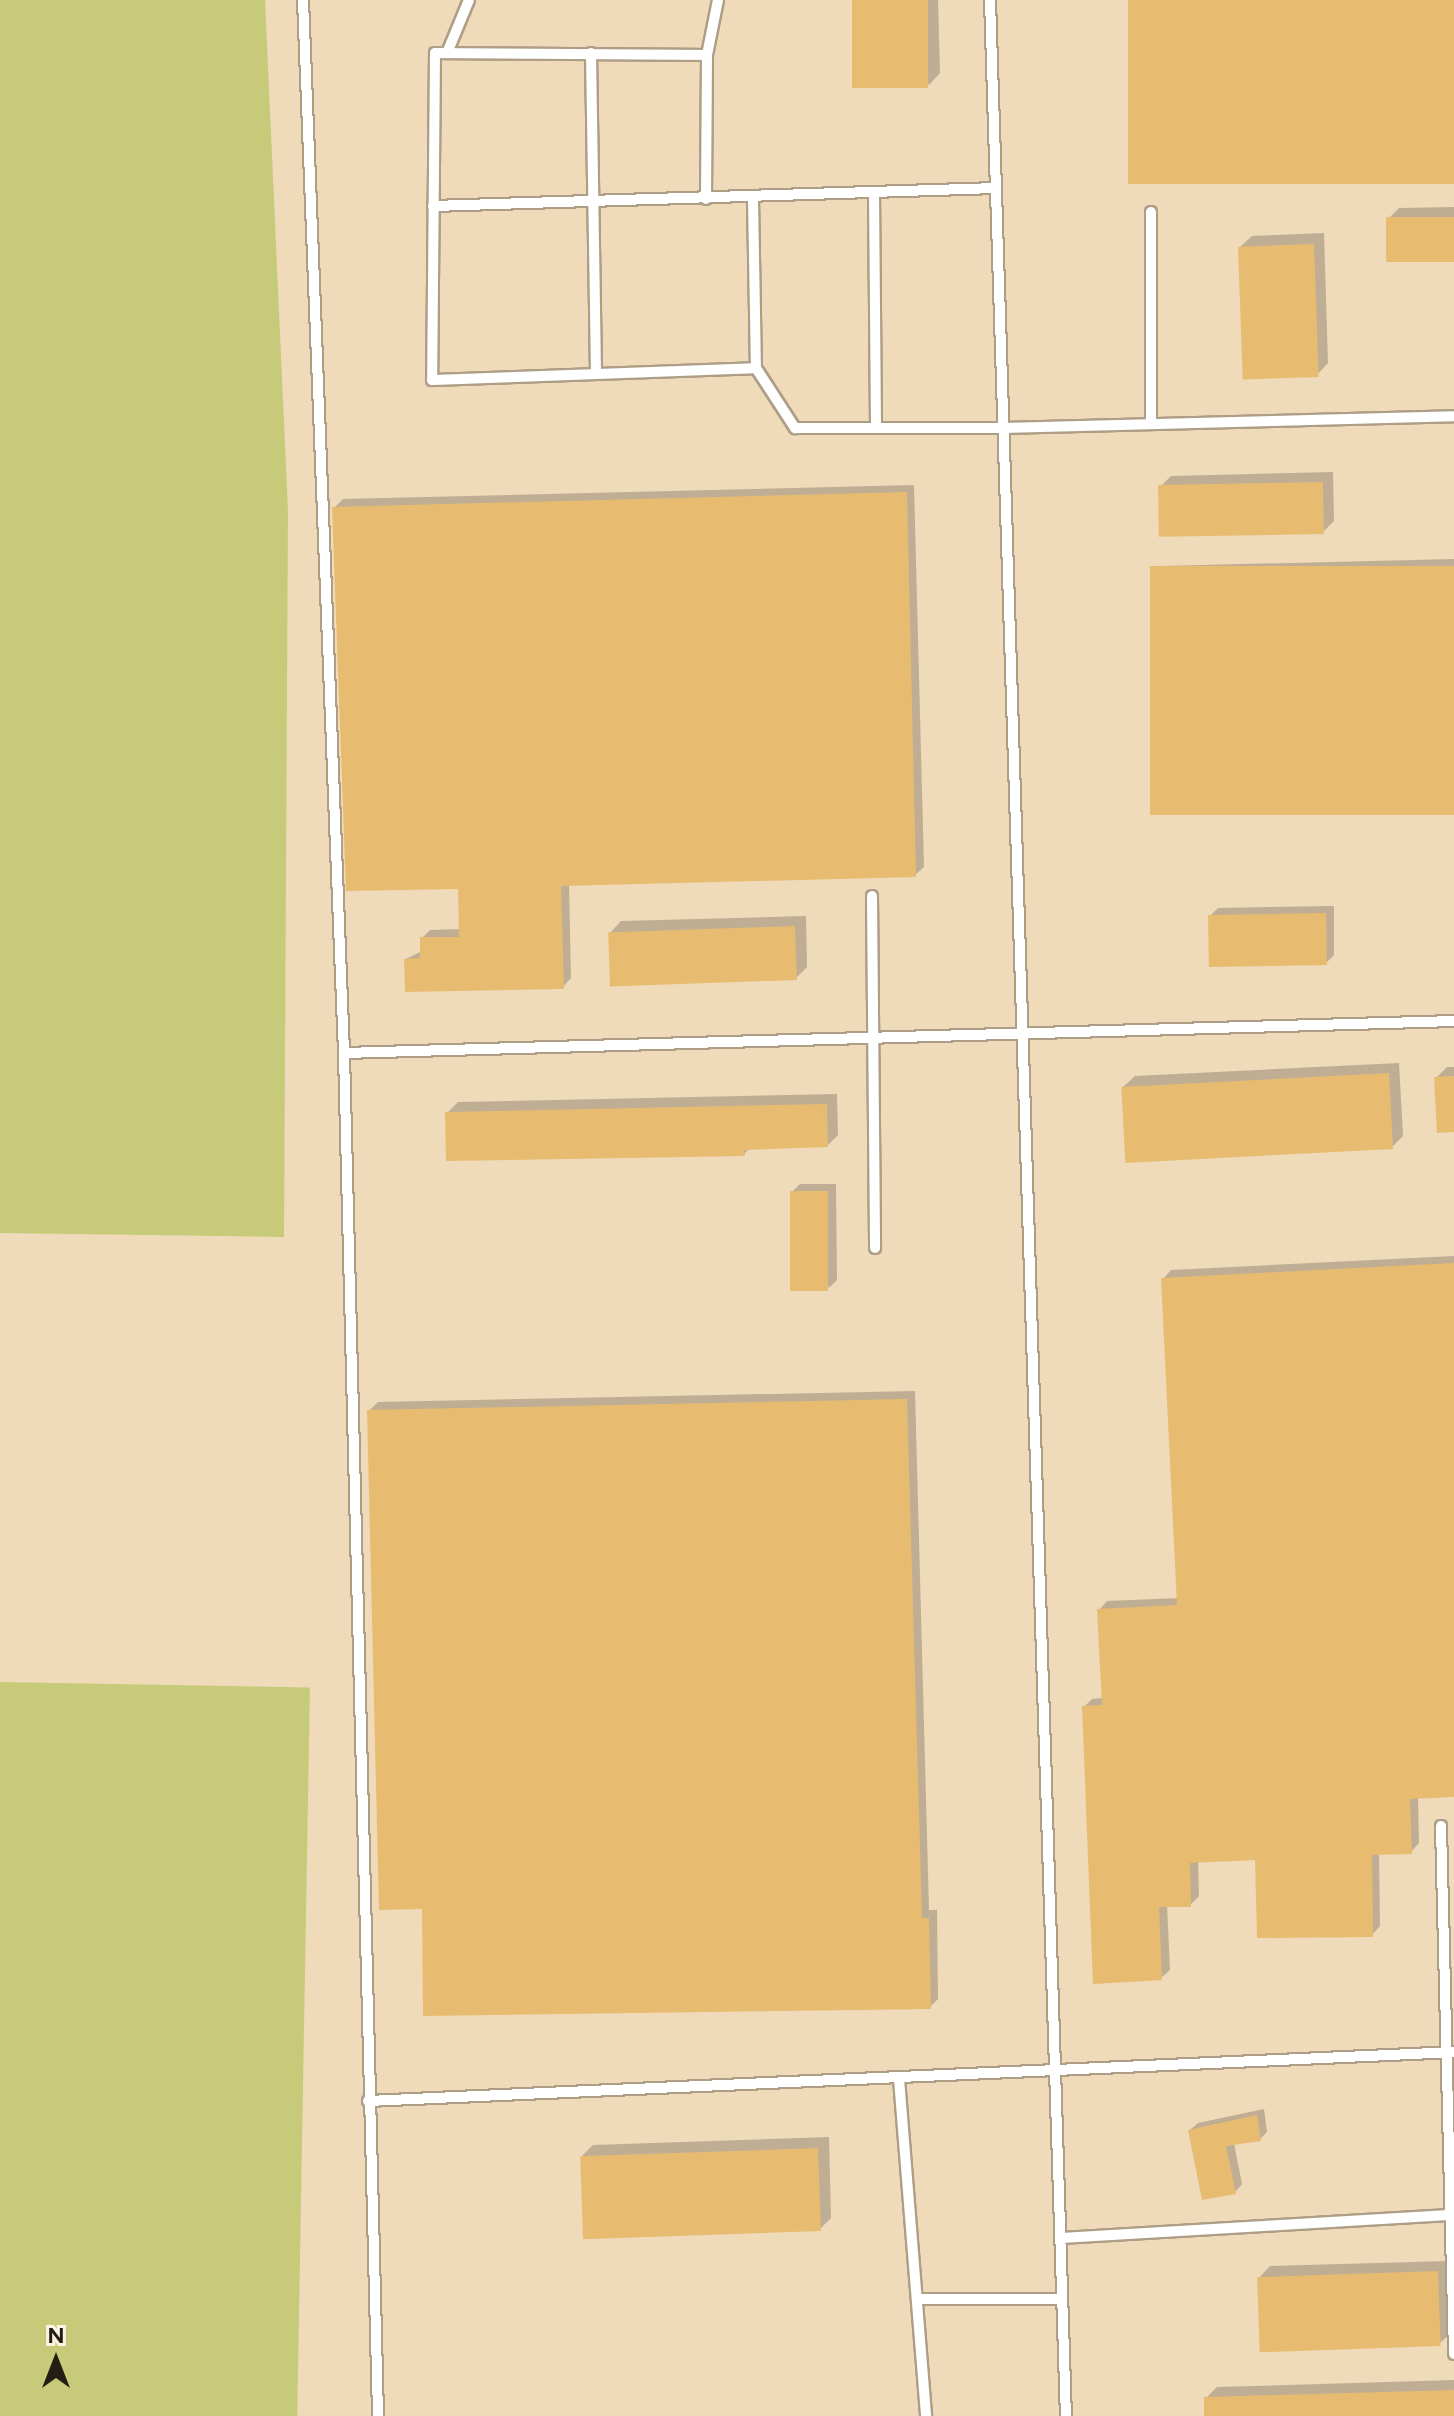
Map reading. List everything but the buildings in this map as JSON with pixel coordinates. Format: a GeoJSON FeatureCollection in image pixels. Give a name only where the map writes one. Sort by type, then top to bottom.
{"type":"FeatureCollection","features":[{"type":"Feature","properties":{"kind":"lane"},"geometry":{"type":"LineString","coordinates":[[303,0],[344,1053],[378,2416]]}},
{"type":"Feature","properties":{"kind":"lane"},"geometry":{"type":"LineString","coordinates":[[447,53],[469,0]]}},
{"type":"Feature","properties":{"kind":"lane"},"geometry":{"type":"LineString","coordinates":[[706,199],[707,55],[718,0]]}},
{"type":"Feature","properties":{"kind":"lane"},"geometry":{"type":"LineString","coordinates":[[990,0],[1066,2416]]}},
{"type":"Feature","properties":{"kind":"lane"},"geometry":{"type":"LineString","coordinates":[[707,55],[435,53],[432,380],[756,368]]}},
{"type":"Feature","properties":{"kind":"lane"},"geometry":{"type":"LineString","coordinates":[[591,53],[596,202],[596,374]]}},
{"type":"Feature","properties":{"kind":"lane"},"geometry":{"type":"LineString","coordinates":[[433,206],[753,199],[996,188]]}},
{"type":"Feature","properties":{"kind":"lane"},"geometry":{"type":"LineString","coordinates":[[874,194],[876,428]]}},
{"type":"Feature","properties":{"kind":"lane"},"geometry":{"type":"LineString","coordinates":[[753,199],[756,368],[795,428],[1003,428],[1454,416]]}},
{"type":"Feature","properties":{"kind":"lane"},"geometry":{"type":"LineString","coordinates":[[1151,212],[1151,424]]}},
{"type":"Feature","properties":{"kind":"lane"},"geometry":{"type":"LineString","coordinates":[[872,896],[875,1248]]}},
{"type":"Feature","properties":{"kind":"lane"},"geometry":{"type":"LineString","coordinates":[[344,1053],[1454,1021]]}},
{"type":"Feature","properties":{"kind":"lane"},"geometry":{"type":"LineString","coordinates":[[1441,1826],[1451,2052],[1454,2354]]}},
{"type":"Feature","properties":{"kind":"lane"},"geometry":{"type":"LineString","coordinates":[[368,2101],[1451,2052]]}},
{"type":"Feature","properties":{"kind":"lane"},"geometry":{"type":"LineString","coordinates":[[899,2079],[926,2416]]}},
{"type":"Feature","properties":{"kind":"lane"},"geometry":{"type":"LineString","coordinates":[[1062,2238],[1451,2215]]}},
{"type":"Feature","properties":{"kind":"lane"},"geometry":{"type":"LineString","coordinates":[[918,2299],[1062,2299]]}},
{"type":"Feature","properties":{"kind":"shaded area"},"geometry":{"type":"Polygon","coordinates":[[[0,0],[1454,0],[1454,2416],[0,2416],[0,0]]]}},
{"type":"Feature","properties":{"kind":"green space"},"geometry":{"type":"Polygon","coordinates":[[[0,0],[265,0],[288,511],[284,1237],[0,1233],[0,0]]]}},
{"type":"Feature","properties":{"kind":"green space"},"geometry":{"type":"Polygon","coordinates":[[[0,1682],[310,1687],[297,2416],[0,2416],[0,1682]]]}}]}
